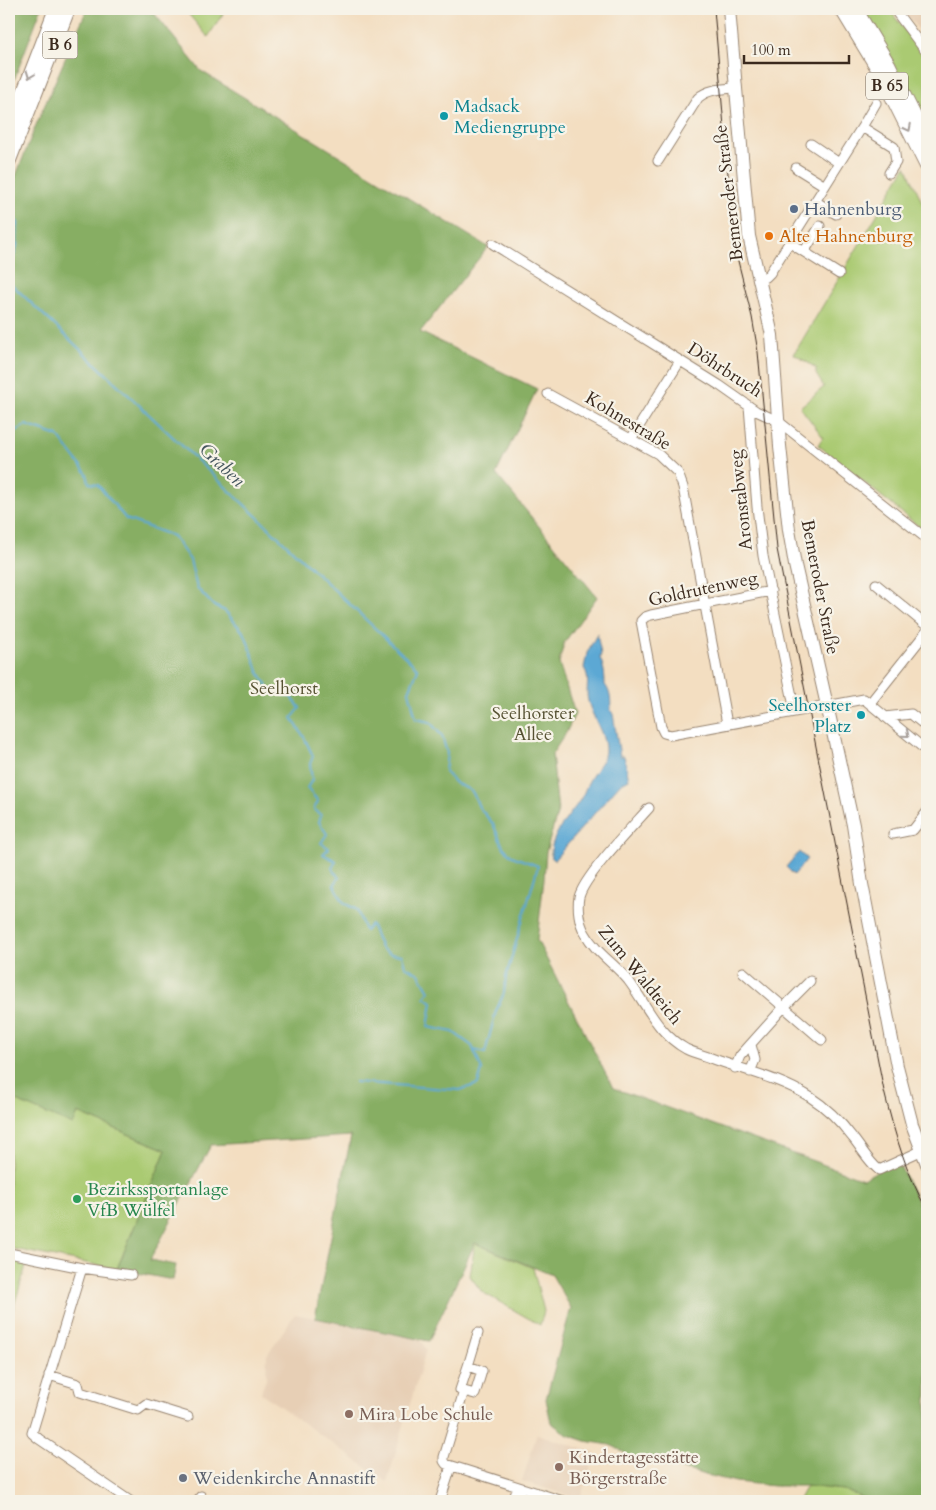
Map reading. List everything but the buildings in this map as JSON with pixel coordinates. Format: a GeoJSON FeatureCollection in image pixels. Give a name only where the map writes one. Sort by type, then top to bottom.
{"type":"FeatureCollection","features":[{"type":"Feature","properties":{"kind":"highway"},"geometry":{"type":"LineString","coordinates":[[40,79],[68,9]]}},
{"type":"Feature","properties":{"kind":"highway","name":"B 6"},"geometry":{"type":"LineString","coordinates":[[9,160],[40,79],[63,40],[77,9]]}},
{"type":"Feature","properties":{"kind":"highway","name":"B 65"},"geometry":{"type":"LineString","coordinates":[[842,9],[879,70],[927,166]]}},
{"type":"Feature","properties":{"kind":"highway","name":"B 65"},"geometry":{"type":"LineString","coordinates":[[855,9],[888,64],[927,142]]}},
{"type":"Feature","properties":{"kind":"highway","name":"B 6"},"geometry":{"type":"LineString","coordinates":[[9,131],[55,10]]}},
{"type":"Feature","properties":{"kind":"main road","name":"Bemeroder Straße"},"geometry":{"type":"LineString","coordinates":[[729,9],[748,236],[772,336],[784,490],[795,565],[853,824],[862,884],[897,1066],[927,1164]]}},
{"type":"Feature","properties":{"kind":"street"},"geometry":{"type":"LineString","coordinates":[[894,9],[927,53]]}},
{"type":"Feature","properties":{"kind":"street"},"geometry":{"type":"LineString","coordinates":[[658,162],[701,94],[714,90],[735,88]]}},
{"type":"Feature","properties":{"kind":"street"},"geometry":{"type":"LineString","coordinates":[[758,279],[766,277],[770,273],[876,103]]}},
{"type":"Feature","properties":{"kind":"street"},"geometry":{"type":"LineString","coordinates":[[862,127],[894,147],[896,162],[889,173]]}},
{"type":"Feature","properties":{"kind":"street"},"geometry":{"type":"LineString","coordinates":[[811,144],[839,163]]}},
{"type":"Feature","properties":{"kind":"street"},"geometry":{"type":"LineString","coordinates":[[796,168],[825,186]]}},
{"type":"Feature","properties":{"kind":"street"},"geometry":{"type":"LineString","coordinates":[[815,201],[836,214]]}},
{"type":"Feature","properties":{"kind":"street"},"geometry":{"type":"LineString","coordinates":[[804,252],[820,226]]}},
{"type":"Feature","properties":{"kind":"street"},"geometry":{"type":"LineString","coordinates":[[790,243],[839,274]]}},
{"type":"Feature","properties":{"kind":"street","name":"Döhrbruch"},"geometry":{"type":"LineString","coordinates":[[493,244],[749,406],[778,421],[927,539]]}},
{"type":"Feature","properties":{"kind":"street"},"geometry":{"type":"LineString","coordinates":[[631,439],[680,361]]}},
{"type":"Feature","properties":{"kind":"street","name":"Kohnestraße"},"geometry":{"type":"LineString","coordinates":[[548,394],[658,454],[678,473],[683,488],[727,724]]}},
{"type":"Feature","properties":{"kind":"street","name":"Aronstabweg"},"geometry":{"type":"LineString","coordinates":[[749,406],[757,507],[763,556],[771,591]]}},
{"type":"Feature","properties":{"kind":"street"},"geometry":{"type":"LineString","coordinates":[[876,584],[927,626]]}},
{"type":"Feature","properties":{"kind":"street","name":"Goldrutenweg"},"geometry":{"type":"LineString","coordinates":[[727,724],[671,735],[664,733],[660,727],[641,621],[645,617],[771,591],[795,711]]}},
{"type":"Feature","properties":{"kind":"street"},"geometry":{"type":"LineString","coordinates":[[870,703],[927,631]]}},
{"type":"Feature","properties":{"kind":"street"},"geometry":{"type":"LineString","coordinates":[[727,724],[864,699],[927,751]]}},
{"type":"Feature","properties":{"kind":"street"},"geometry":{"type":"LineString","coordinates":[[885,717],[911,714],[927,727]]}},
{"type":"Feature","properties":{"kind":"street","name":"Zum Waldteich"},"geometry":{"type":"LineString","coordinates":[[649,808],[592,873],[579,896],[580,921],[591,943],[625,977],[657,1025],[670,1039],[687,1050],[795,1089],[822,1105],[846,1129],[869,1162],[879,1170],[924,1150]]}},
{"type":"Feature","properties":{"kind":"street"},"geometry":{"type":"LineString","coordinates":[[894,834],[913,830],[927,812]]}},
{"type":"Feature","properties":{"kind":"street"},"geometry":{"type":"LineString","coordinates":[[743,972],[822,1040]]}},
{"type":"Feature","properties":{"kind":"street"},"geometry":{"type":"LineString","coordinates":[[735,1068],[740,1056],[810,981]]}},
{"type":"Feature","properties":{"kind":"street"},"geometry":{"type":"LineString","coordinates":[[750,1072],[754,1060],[751,1045]]}},
{"type":"Feature","properties":{"kind":"street"},"geometry":{"type":"LineString","coordinates":[[9,1253],[82,1268],[131,1275]]}},
{"type":"Feature","properties":{"kind":"street"},"geometry":{"type":"LineString","coordinates":[[82,1268],[32,1429],[34,1434],[130,1501]]}},
{"type":"Feature","properties":{"kind":"street"},"geometry":{"type":"LineString","coordinates":[[468,1366],[482,1371],[475,1394],[460,1390],[478,1333]]}},
{"type":"Feature","properties":{"kind":"street"},"geometry":{"type":"LineString","coordinates":[[49,1375],[78,1384],[80,1392],[138,1410],[146,1404],[188,1417]]}},
{"type":"Feature","properties":{"kind":"street"},"geometry":{"type":"LineString","coordinates":[[464,1391],[444,1461],[451,1466],[563,1501]]}},
{"type":"Feature","properties":{"kind":"street"},"geometry":{"type":"LineString","coordinates":[[440,1501],[451,1466]]}},
{"type":"Feature","properties":{"kind":"street"},"geometry":{"type":"LineString","coordinates":[[514,1501],[518,1487]]}},
{"type":"Feature","properties":{"kind":"shaded area"},"geometry":{"type":"Polygon","coordinates":[[[903,9],[927,9],[927,41],[903,9]]]}},
{"type":"Feature","properties":{"kind":"shaded area","name":"Mira Lobe Schule"},"geometry":{"type":"Polygon","coordinates":[[[295,1314],[420,1339],[426,1350],[387,1482],[261,1393],[266,1379],[267,1355],[295,1314]]]}},
{"type":"Feature","properties":{"kind":"shaded area","name":"Kindertagesstätte Börgerstraße"},"geometry":{"type":"Polygon","coordinates":[[[537,1434],[595,1453],[580,1499],[522,1481],[537,1434]]]}},
{"type":"Feature","properties":{"kind":"green space"},"geometry":{"type":"Polygon","coordinates":[[[9,9],[41,9],[9,93],[9,9]]]}},
{"type":"Feature","properties":{"kind":"green space","name":"Seelhorst"},"geometry":{"type":"Polygon","coordinates":[[[87,9],[137,9],[154,13],[201,71],[488,247],[420,332],[537,389],[496,474],[597,597],[564,643],[559,663],[575,714],[566,733],[552,754],[558,811],[546,852],[537,940],[613,1088],[863,1179],[898,1162],[927,1221],[927,1501],[870,1501],[844,1490],[736,1482],[686,1470],[666,1463],[649,1462],[639,1464],[619,1449],[610,1445],[586,1441],[568,1435],[553,1424],[546,1399],[571,1308],[552,1275],[475,1243],[429,1341],[315,1318],[351,1136],[211,1145],[150,1260],[176,1265],[173,1280],[117,1269],[166,1150],[78,1113],[73,1125],[9,1098],[9,193],[36,125],[87,9]]]}},
{"type":"Feature","properties":{"kind":"green space"},"geometry":{"type":"Polygon","coordinates":[[[184,9],[226,9],[208,37],[184,9]]]}},
{"type":"Feature","properties":{"kind":"green space"},"geometry":{"type":"Polygon","coordinates":[[[861,9],[889,9],[927,60],[927,126],[911,95],[861,9]]]}},
{"type":"Feature","properties":{"kind":"green space"},"geometry":{"type":"Polygon","coordinates":[[[906,166],[927,213],[927,533],[818,445],[823,437],[800,407],[824,387],[816,374],[816,368],[794,354],[906,166]]]}},
{"type":"Feature","properties":{"kind":"green space","name":"Bezirkssportanlage VfB Wülfel"},"geometry":{"type":"Polygon","coordinates":[[[9,1098],[73,1124],[78,1113],[166,1150],[117,1269],[9,1248],[9,1098]]]}},
{"type":"Feature","properties":{"kind":"green space"},"geometry":{"type":"Polygon","coordinates":[[[475,1243],[533,1268],[544,1311],[540,1325],[482,1292],[470,1276],[475,1243]]]}},
{"type":"Feature","properties":{"kind":"green space"},"geometry":{"type":"Polygon","coordinates":[[[9,1255],[28,1259],[9,1323],[9,1255]]]}},
{"type":"Feature","properties":{"kind":"green space"},"geometry":{"type":"Polygon","coordinates":[[[806,1486],[844,1490],[870,1501],[798,1501],[806,1486]]]}},
{"type":"Feature","properties":{"kind":"water"},"geometry":{"type":"Polygon","coordinates":[[[597,634],[605,685],[610,697],[610,709],[613,714],[620,756],[624,756],[629,779],[620,784],[554,860],[551,858],[551,850],[556,834],[581,798],[590,779],[602,761],[605,752],[602,736],[588,701],[588,680],[584,668],[587,653],[597,634]]]}},
{"type":"Feature","properties":{"kind":"water"},"geometry":{"type":"Polygon","coordinates":[[[799,852],[807,859],[794,875],[786,867],[799,852]]]}},
{"type":"Feature","properties":{"kind":"waterway"},"geometry":{"type":"LineString","coordinates":[[9,212],[18,223],[17,246],[9,272]]}},
{"type":"Feature","properties":{"kind":"waterway","name":"Graben"},"geometry":{"type":"LineString","coordinates":[[9,282],[418,669],[409,691],[416,719],[430,722],[442,736],[447,753],[445,772],[455,783],[473,793],[479,807],[493,824],[503,847],[512,856],[538,866],[506,977],[504,993],[496,1011],[485,1053],[474,1050]]}},
{"type":"Feature","properties":{"kind":"waterway"},"geometry":{"type":"LineString","coordinates":[[9,431],[13,433],[26,425],[58,436],[87,474],[89,483],[98,485],[126,519],[173,536],[190,560],[197,588],[214,606],[225,611],[245,634],[258,671],[270,690],[291,697],[300,708],[292,718],[313,756],[310,764],[312,780],[307,788],[318,801],[314,809],[321,815],[319,822],[327,834],[321,843],[329,848],[323,854],[336,861],[332,868],[339,878],[334,885],[344,903],[357,910],[365,931],[371,924],[381,948],[390,954],[402,955],[405,966],[419,974],[429,991],[425,997],[432,1002],[428,1027],[453,1032],[472,1046],[482,1070],[478,1084],[460,1090],[355,1082]]}},
{"type":"Feature","properties":{"kind":"tram line"},"geometry":{"type":"LineString","coordinates":[[714,9],[733,233],[758,352],[777,549],[884,1091],[901,1152],[927,1210]]}},
{"type":"Feature","properties":{"kind":"place","name":"Madsack Mediengruppe"},"geometry":{"type":"Point","coordinates":[444,116]}},
{"type":"Feature","properties":{"kind":"place","name":"Hahnenburg"},"geometry":{"type":"Point","coordinates":[794,209]}},
{"type":"Feature","properties":{"kind":"place","name":"Alte Hahnenburg"},"geometry":{"type":"Point","coordinates":[769,236]}},
{"type":"Feature","properties":{"kind":"place","name":"Seelhorster Platz"},"geometry":{"type":"Point","coordinates":[861,715]}},
{"type":"Feature","properties":{"kind":"place","name":"Bezirkssportanlage VfB Wülfel"},"geometry":{"type":"Point","coordinates":[77,1199]}},
{"type":"Feature","properties":{"kind":"place","name":"Mira Lobe Schule"},"geometry":{"type":"Point","coordinates":[349,1414]}},
{"type":"Feature","properties":{"kind":"place","name":"Kindertagesstätte Börgerstraße"},"geometry":{"type":"Point","coordinates":[559,1467]}},
{"type":"Feature","properties":{"kind":"place","name":"Weidenkirche Annastift"},"geometry":{"type":"Point","coordinates":[183,1478]}},
{"type":"Feature","properties":{"kind":"park label","name":"Seelhorster Allee"},"geometry":{"type":"Point","coordinates":[533,723]}}]}
